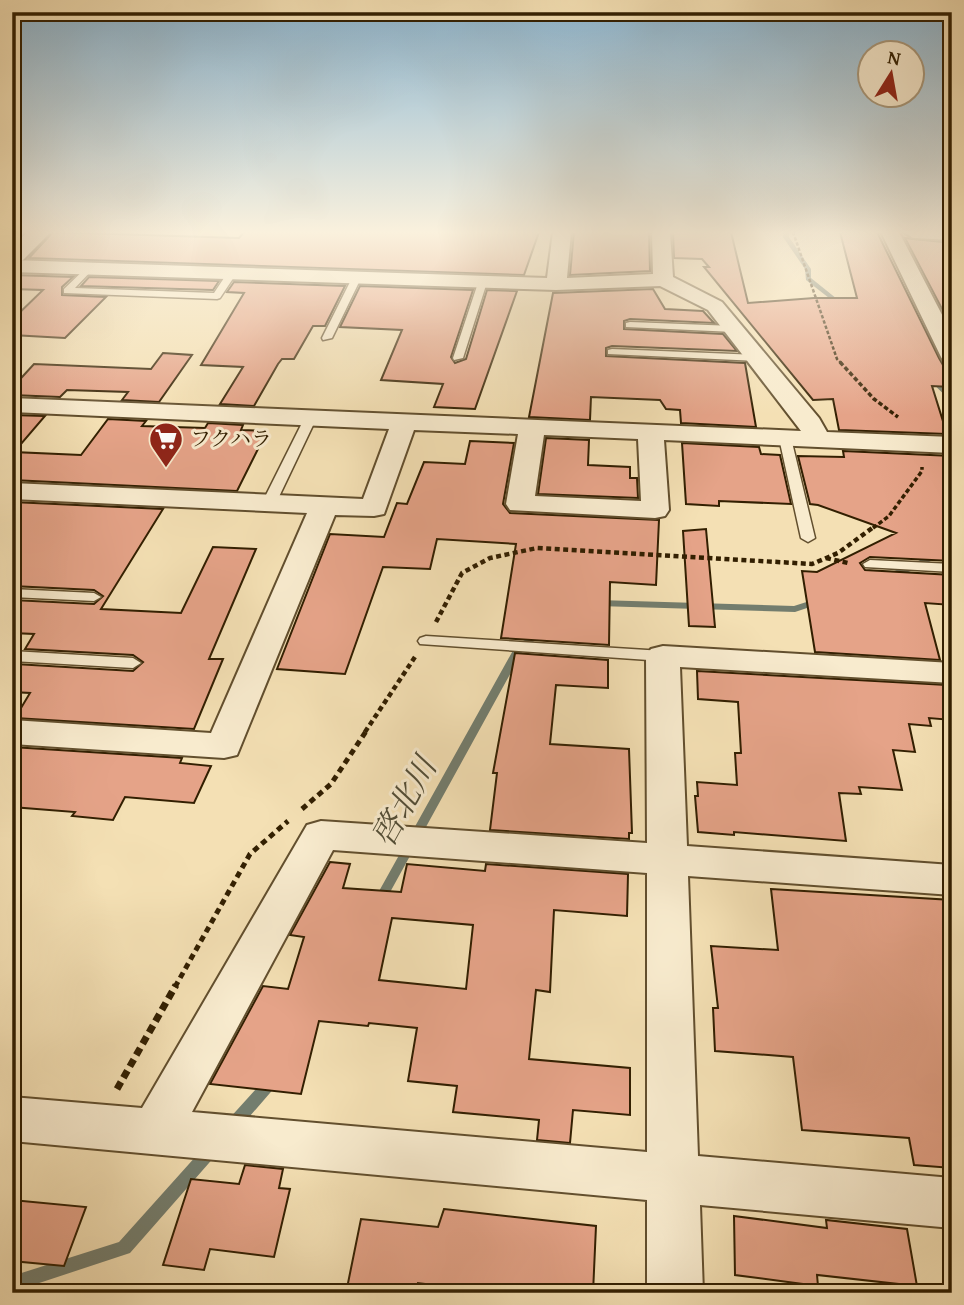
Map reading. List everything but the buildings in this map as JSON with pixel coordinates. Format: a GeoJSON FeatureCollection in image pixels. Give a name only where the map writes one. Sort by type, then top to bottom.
{"type":"FeatureCollection","features":[{"type":"Feature","properties":{"kind":"street"},"geometry":{"type":"LineString","coordinates":[[689,293],[715,306],[810,423],[817,439]]}},
{"type":"Feature","properties":{"kind":"street"},"geometry":{"type":"LineString","coordinates":[[920,293],[952,358]]}},
{"type":"Feature","properties":{"kind":"street"},"geometry":{"type":"LineString","coordinates":[[12,405],[952,445]]}},
{"type":"Feature","properties":{"kind":"street"},"geometry":{"type":"LineString","coordinates":[[12,491],[374,508],[404,422]]}},
{"type":"Feature","properties":{"kind":"street"},"geometry":{"type":"LineString","coordinates":[[532,427],[520,504],[655,510],[651,432]]}},
{"type":"Feature","properties":{"kind":"street"},"geometry":{"type":"LineString","coordinates":[[12,732],[224,746],[325,505]]}},
{"type":"Feature","properties":{"kind":"street"},"geometry":{"type":"LineString","coordinates":[[675,1293],[663,656],[952,673]]}},
{"type":"Feature","properties":{"kind":"street"},"geometry":{"type":"LineString","coordinates":[[155,1132],[321,835],[952,880]]}},
{"type":"Feature","properties":{"kind":"street"},"geometry":{"type":"LineString","coordinates":[[12,1119],[952,1203]]}},
{"type":"Feature","properties":{"kind":"lane"},"geometry":{"type":"LineString","coordinates":[[124,293],[216,296],[218,293]]}},
{"type":"Feature","properties":{"kind":"lane"},"geometry":{"type":"LineString","coordinates":[[327,338],[349,293]]}},
{"type":"Feature","properties":{"kind":"lane"},"geometry":{"type":"LineString","coordinates":[[458,358],[479,293]]}},
{"type":"Feature","properties":{"kind":"lane"},"geometry":{"type":"LineString","coordinates":[[630,325],[734,329]]}},
{"type":"Feature","properties":{"kind":"lane"},"geometry":{"type":"LineString","coordinates":[[612,352],[758,358]]}},
{"type":"Feature","properties":{"kind":"lane"},"geometry":{"type":"LineString","coordinates":[[269,503],[310,419]]}},
{"type":"Feature","properties":{"kind":"lane"},"geometry":{"type":"LineString","coordinates":[[785,438],[808,538]]}},
{"type":"Feature","properties":{"kind":"lane"},"geometry":{"type":"LineString","coordinates":[[870,564],[952,568]]}},
{"type":"Feature","properties":{"kind":"lane"},"geometry":{"type":"LineString","coordinates":[[12,593],[94,597]]}},
{"type":"Feature","properties":{"kind":"lane"},"geometry":{"type":"LineString","coordinates":[[426,640],[663,656]]}},
{"type":"Feature","properties":{"kind":"lane"},"geometry":{"type":"LineString","coordinates":[[12,656],[133,663]]}},
{"type":"Feature","properties":{"kind":"path"},"geometry":{"type":"LineString","coordinates":[[814,293],[837,359],[874,399],[897,416],[900,424]]}},
{"type":"Feature","properties":{"kind":"path"},"geometry":{"type":"LineString","coordinates":[[116,1091],[250,854],[331,784],[426,640],[462,573],[489,558],[537,548],[812,564],[838,553],[890,516],[922,471],[922,462]]}},
{"type":"Feature","properties":{"kind":"path"},"geometry":{"type":"LineString","coordinates":[[808,538],[812,549],[826,558],[845,563],[870,564]]}},
{"type":"Feature","properties":{"kind":"waterway","name":"啓北川"},"geometry":{"type":"LineString","coordinates":[[826,293],[840,304]]}},
{"type":"Feature","properties":{"kind":"waterway","name":"啓北川"},"geometry":{"type":"LineString","coordinates":[[930,378],[952,400]]}},
{"type":"Feature","properties":{"kind":"waterway","name":"啓北川"},"geometry":{"type":"LineString","coordinates":[[889,576],[916,566],[936,554]]}},
{"type":"Feature","properties":{"kind":"waterway","name":"啓北川"},"geometry":{"type":"LineString","coordinates":[[598,603],[795,609],[819,601]]}},
{"type":"Feature","properties":{"kind":"waterway","name":"啓北川"},"geometry":{"type":"LineString","coordinates":[[379,902],[521,645],[539,635]]}},
{"type":"Feature","properties":{"kind":"waterway","name":"啓北川"},"geometry":{"type":"LineString","coordinates":[[232,1126],[271,1082]]}},
{"type":"Feature","properties":{"kind":"waterway","name":"啓北川"},"geometry":{"type":"LineString","coordinates":[[12,1284],[124,1248],[211,1150]]}},
{"type":"Feature","properties":{"kind":"place","name":"フクハラ"},"geometry":{"type":"Point","coordinates":[166,469]}}]}
